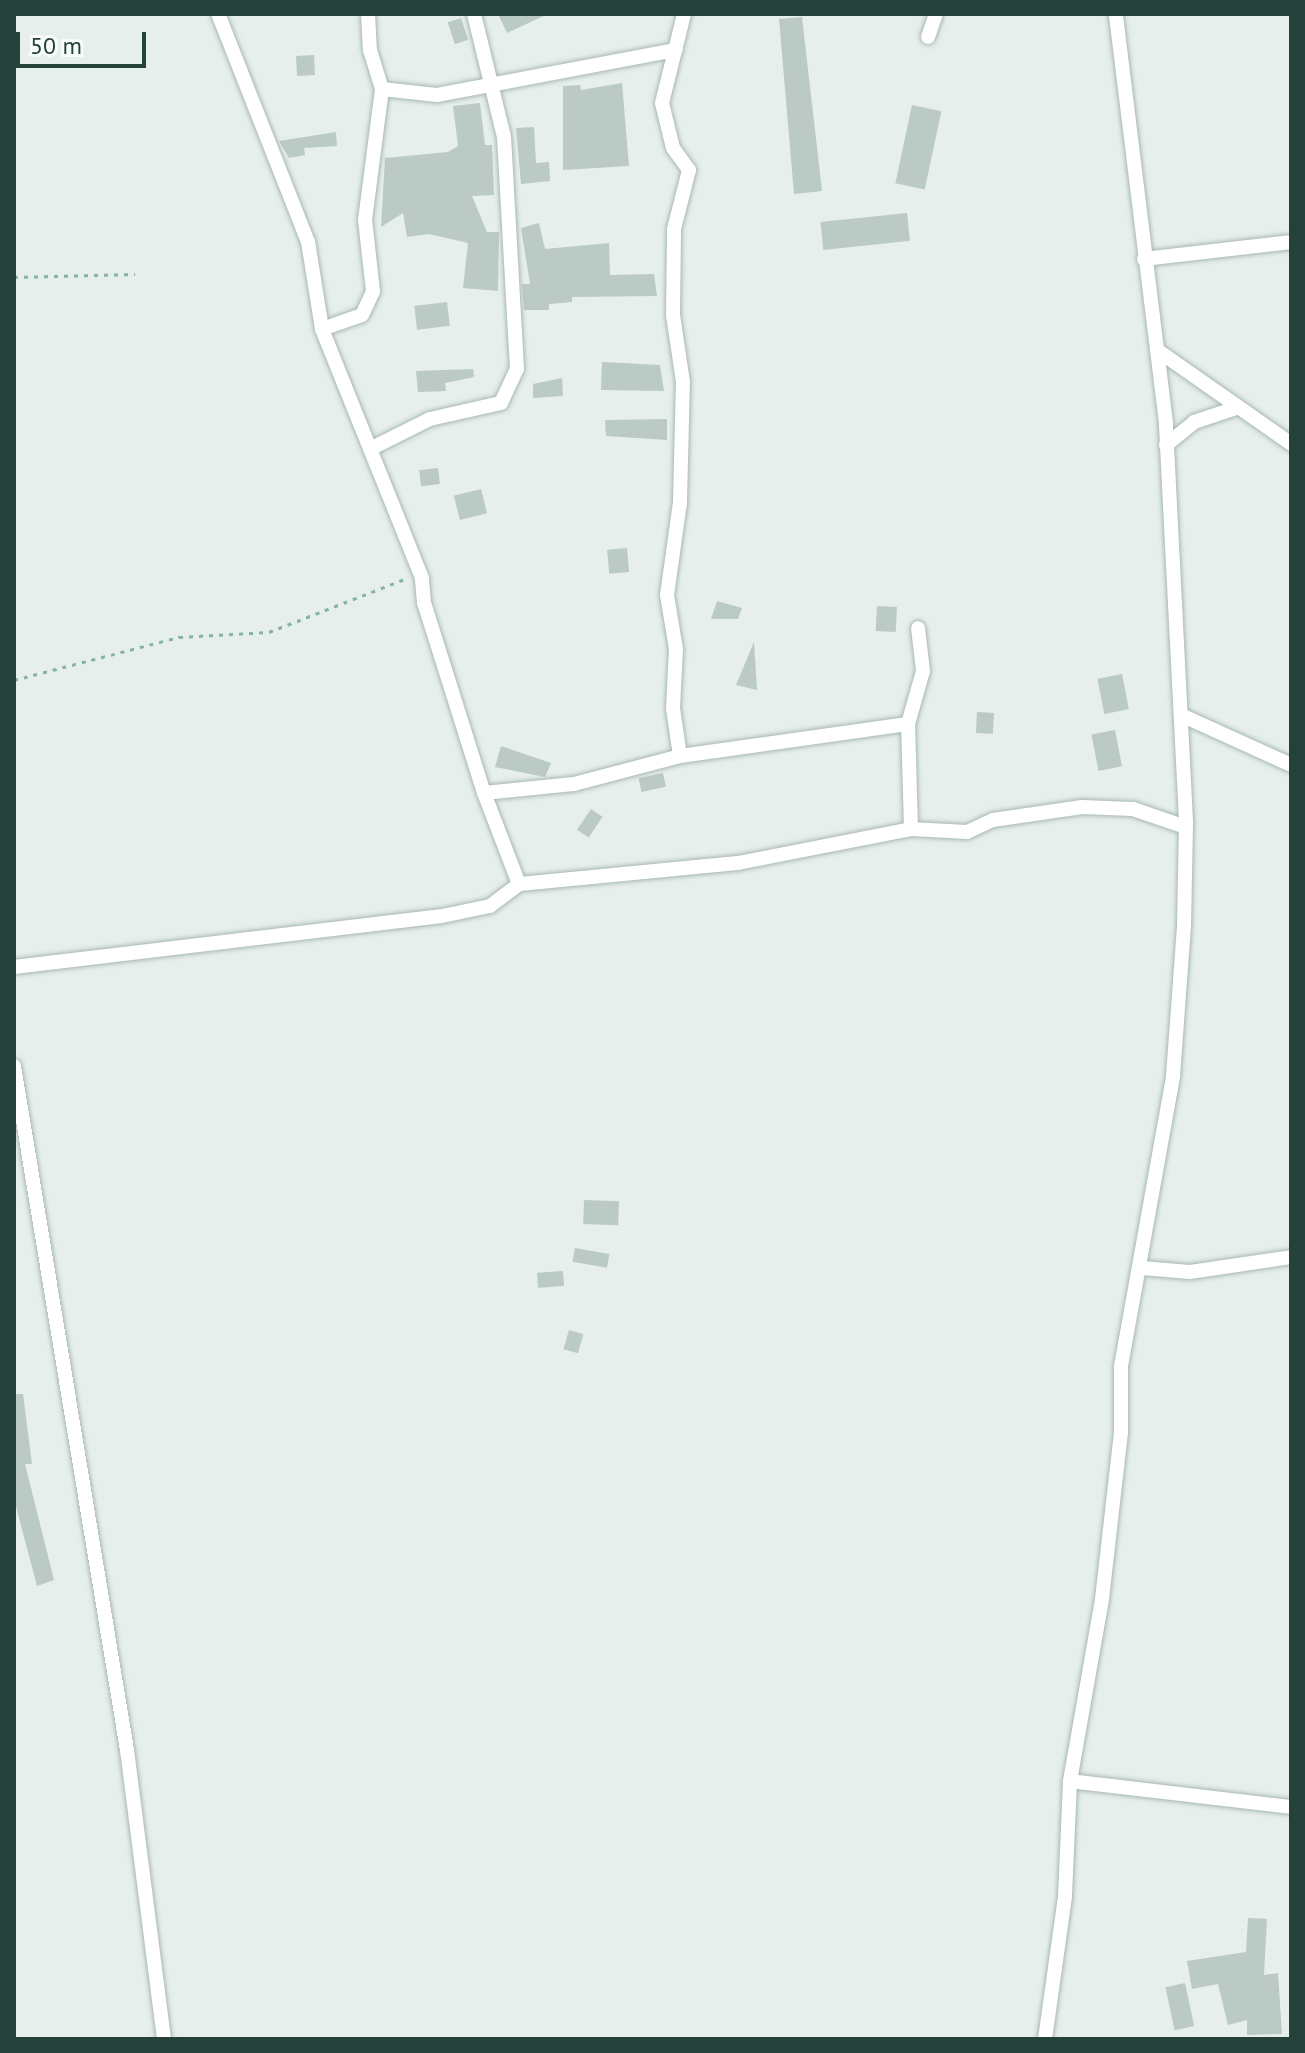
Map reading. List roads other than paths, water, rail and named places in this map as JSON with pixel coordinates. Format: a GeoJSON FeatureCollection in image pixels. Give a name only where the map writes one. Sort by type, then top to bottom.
{"type":"FeatureCollection","features":[{"type":"Feature","properties":{"kind":"street"},"geometry":{"type":"LineString","coordinates":[[218,14],[308,242],[322,329],[422,578],[424,603],[484,793],[519,884]]}},
{"type":"Feature","properties":{"kind":"street"},"geometry":{"type":"LineString","coordinates":[[322,329],[362,315],[373,291],[365,220],[382,89],[370,50],[368,14]]}},
{"type":"Feature","properties":{"kind":"street"},"geometry":{"type":"LineString","coordinates":[[370,449],[430,419],[501,403],[517,369],[506,219],[510,188],[495,85],[474,14]]}},
{"type":"Feature","properties":{"kind":"street"},"geometry":{"type":"LineString","coordinates":[[680,756],[673,708],[676,649],[667,595],[680,502],[683,382],[673,315],[674,229],[689,170],[673,148],[662,103],[684,14]]}},
{"type":"Feature","properties":{"kind":"street"},"geometry":{"type":"LineString","coordinates":[[928,37],[936,14]]}},
{"type":"Feature","properties":{"kind":"street"},"geometry":{"type":"LineString","coordinates":[[1045,2039],[1065,1896],[1070,1781],[1102,1599],[1121,1433],[1121,1366],[1142,1268],[1173,1076],[1186,827],[1166,445],[1116,14]]}},
{"type":"Feature","properties":{"kind":"street"},"geometry":{"type":"LineString","coordinates":[[382,89],[437,95],[676,50]]}},
{"type":"Feature","properties":{"kind":"street"},"geometry":{"type":"LineString","coordinates":[[1144,259],[1291,242]]}},
{"type":"Feature","properties":{"kind":"street"},"geometry":{"type":"LineString","coordinates":[[1157,350],[1291,444]]}},
{"type":"Feature","properties":{"kind":"street"},"geometry":{"type":"LineString","coordinates":[[1166,445],[1194,422],[1236,408]]}},
{"type":"Feature","properties":{"kind":"street"},"geometry":{"type":"LineString","coordinates":[[911,829],[908,724],[923,671],[918,628]]}},
{"type":"Feature","properties":{"kind":"street"},"geometry":{"type":"LineString","coordinates":[[1181,715],[1291,765]]}},
{"type":"Feature","properties":{"kind":"street"},"geometry":{"type":"LineString","coordinates":[[484,793],[574,784],[680,756],[908,724]]}},
{"type":"Feature","properties":{"kind":"street"},"geometry":{"type":"LineString","coordinates":[[14,967],[442,916],[490,906],[519,884],[738,863],[911,829],[967,832],[993,820],[1082,807],[1133,809],[1186,827]]}},
{"type":"Feature","properties":{"kind":"street"},"geometry":{"type":"LineString","coordinates":[[14,1066],[127,1750],[164,2039]]}},
{"type":"Feature","properties":{"kind":"street"},"geometry":{"type":"LineString","coordinates":[[1142,1268],[1190,1272],[1291,1257]]}},
{"type":"Feature","properties":{"kind":"street"},"geometry":{"type":"LineString","coordinates":[[1070,1781],[1291,1807]]}}]}
